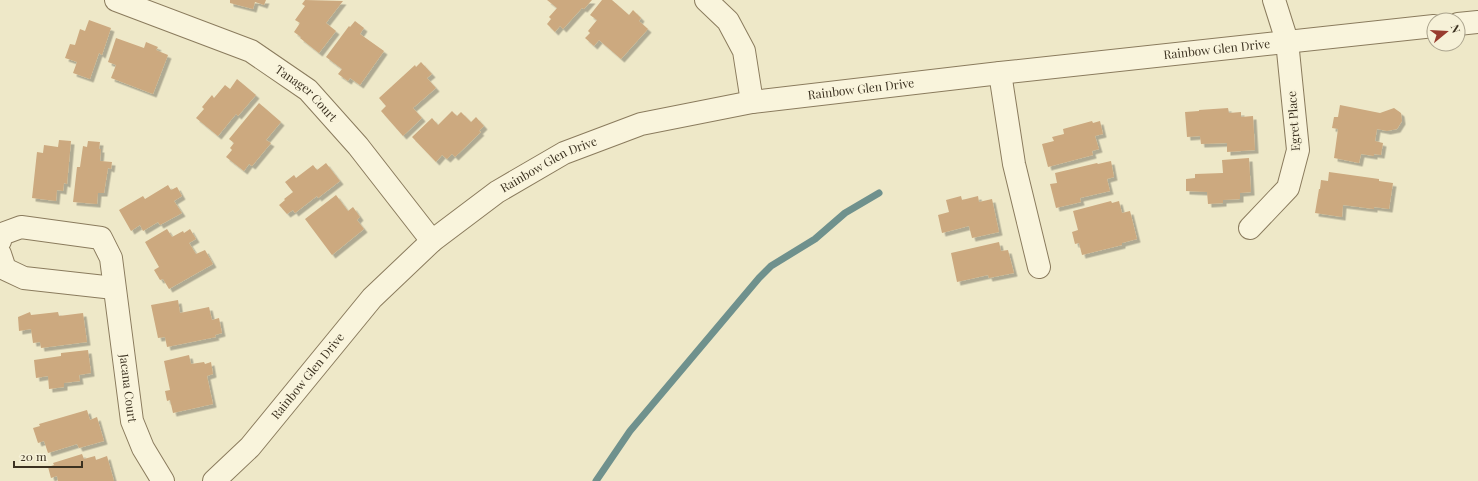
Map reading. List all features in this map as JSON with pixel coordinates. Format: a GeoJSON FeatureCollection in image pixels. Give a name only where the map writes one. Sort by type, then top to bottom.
{"type":"FeatureCollection","features":[{"type":"Feature","properties":{"kind":"street"},"geometry":{"type":"LineString","coordinates":[[706,0],[728,21],[744,51],[752,102]]}},
{"type":"Feature","properties":{"kind":"street","name":"Egret Place"},"geometry":{"type":"LineString","coordinates":[[1250,228],[1288,188],[1298,150],[1287,41],[1274,0]]}},
{"type":"Feature","properties":{"kind":"street","name":"Tanager Court"},"geometry":{"type":"LineString","coordinates":[[129,3],[251,51],[308,90],[358,146],[432,241]]}},
{"type":"Feature","properties":{"kind":"street"},"geometry":{"type":"LineString","coordinates":[[1466,23],[1478,22]]}},
{"type":"Feature","properties":{"kind":"street","name":"Rainbow Glen Drive"},"geometry":{"type":"LineString","coordinates":[[214,481],[250,447],[372,298],[432,241],[497,192],[564,153],[641,124],[752,102],[1000,72],[1426,27]]}},
{"type":"Feature","properties":{"kind":"street"},"geometry":{"type":"LineString","coordinates":[[1000,72],[1014,164],[1039,267]]}},
{"type":"Feature","properties":{"kind":"street","name":"Jacana Court"},"geometry":{"type":"LineString","coordinates":[[0,241],[2,234],[21,227],[101,238],[111,258],[132,421],[143,448],[163,481]]}},
{"type":"Feature","properties":{"kind":"street"},"geometry":{"type":"LineString","coordinates":[[0,254],[5,269],[24,278],[114,288]]}},
{"type":"Feature","properties":{"kind":"building"},"geometry":{"type":"Polygon","coordinates":[[[230,0],[266,0],[264,5],[255,2],[253,9],[230,3],[230,0]]]}},
{"type":"Feature","properties":{"kind":"building"},"geometry":{"type":"Polygon","coordinates":[[[305,0],[343,1],[326,23],[336,31],[319,53],[294,32],[300,23],[295,20],[305,6],[302,4],[305,0]]]}},
{"type":"Feature","properties":{"kind":"building"},"geometry":{"type":"Polygon","coordinates":[[[547,0],[592,0],[584,9],[582,8],[563,29],[560,26],[555,32],[547,24],[551,19],[549,17],[557,8],[547,0]]]}},
{"type":"Feature","properties":{"kind":"building"},"geometry":{"type":"Polygon","coordinates":[[[602,0],[612,0],[629,15],[633,10],[641,18],[639,21],[648,29],[621,59],[599,40],[594,46],[585,38],[590,33],[588,31],[597,20],[590,15],[602,0]]]}},
{"type":"Feature","properties":{"kind":"building"},"geometry":{"type":"Polygon","coordinates":[[[89,20],[111,28],[102,55],[99,53],[90,79],[73,73],[77,62],[65,58],[70,44],[75,45],[80,29],[85,31],[89,20]]]}},
{"type":"Feature","properties":{"kind":"building"},"geometry":{"type":"Polygon","coordinates":[[[355,21],[364,28],[360,34],[384,51],[360,85],[350,78],[348,81],[338,74],[342,69],[326,57],[349,26],[350,27],[355,21]]]}},
{"type":"Feature","properties":{"kind":"building"},"geometry":{"type":"Polygon","coordinates":[[[116,38],[144,48],[146,42],[158,47],[156,50],[168,55],[153,94],[111,78],[116,65],[108,62],[116,38]]]}},
{"type":"Feature","properties":{"kind":"building"},"geometry":{"type":"Polygon","coordinates":[[[421,62],[432,74],[427,78],[436,88],[413,108],[422,118],[403,136],[381,111],[386,106],[379,98],[415,65],[416,67],[421,62]]]}},
{"type":"Feature","properties":{"kind":"building"},"geometry":{"type":"Polygon","coordinates":[[[237,79],[256,95],[238,116],[236,114],[218,136],[196,118],[204,109],[202,107],[212,95],[214,98],[225,85],[230,89],[237,79]]]}},
{"type":"Feature","properties":{"kind":"building"},"geometry":{"type":"Polygon","coordinates":[[[259,103],[281,122],[266,140],[271,143],[252,166],[249,164],[244,171],[226,157],[232,150],[230,148],[234,143],[229,139],[259,103]]]}},
{"type":"Feature","properties":{"kind":"building"},"geometry":{"type":"Polygon","coordinates":[[[1340,105],[1380,113],[1394,108],[1401,113],[1402,121],[1397,129],[1387,131],[1377,129],[1375,141],[1383,143],[1381,155],[1374,154],[1374,156],[1361,154],[1359,163],[1334,158],[1338,129],[1332,128],[1334,117],[1338,117],[1340,105]]]}},
{"type":"Feature","properties":{"kind":"building"},"geometry":{"type":"Polygon","coordinates":[[[1228,108],[1229,113],[1241,112],[1241,117],[1253,116],[1255,150],[1227,152],[1227,143],[1201,144],[1200,136],[1187,137],[1185,112],[1228,108]]]}},
{"type":"Feature","properties":{"kind":"building"},"geometry":{"type":"Polygon","coordinates":[[[452,111],[457,116],[461,112],[471,122],[476,117],[484,126],[479,131],[481,132],[455,157],[452,154],[447,159],[442,155],[436,162],[412,137],[432,118],[438,125],[452,111]]]}},
{"type":"Feature","properties":{"kind":"building"},"geometry":{"type":"Polygon","coordinates":[[[1092,121],[1093,123],[1100,121],[1103,134],[1095,136],[1099,149],[1092,151],[1093,155],[1048,167],[1042,144],[1054,141],[1052,137],[1064,134],[1063,129],[1092,121]]]}},
{"type":"Feature","properties":{"kind":"building"},"geometry":{"type":"Polygon","coordinates":[[[59,140],[71,141],[67,184],[64,183],[63,191],[57,190],[56,201],[32,198],[37,152],[43,153],[44,145],[58,147],[59,140]]]}},
{"type":"Feature","properties":{"kind":"building"},"geometry":{"type":"Polygon","coordinates":[[[88,141],[100,142],[100,161],[112,162],[111,169],[108,168],[104,193],[98,193],[97,204],[73,202],[77,167],[80,167],[83,146],[87,147],[88,141]]]}},
{"type":"Feature","properties":{"kind":"building"},"geometry":{"type":"Polygon","coordinates":[[[1249,158],[1251,192],[1240,193],[1240,199],[1223,200],[1223,203],[1208,204],[1207,192],[1186,191],[1186,179],[1195,178],[1195,174],[1223,173],[1222,160],[1249,158]]]}},
{"type":"Feature","properties":{"kind":"building"},"geometry":{"type":"Polygon","coordinates":[[[1111,161],[1114,177],[1107,179],[1110,191],[1080,198],[1081,202],[1056,208],[1050,184],[1057,183],[1055,173],[1111,161]]]}},
{"type":"Feature","properties":{"kind":"building"},"geometry":{"type":"Polygon","coordinates":[[[326,163],[340,181],[295,213],[293,210],[287,214],[279,205],[293,192],[285,182],[294,175],[296,178],[313,165],[317,170],[326,163]]]}},
{"type":"Feature","properties":{"kind":"building"},"geometry":{"type":"Polygon","coordinates":[[[1329,172],[1379,179],[1379,181],[1393,183],[1389,209],[1374,207],[1374,209],[1343,205],[1342,217],[1315,213],[1321,180],[1328,181],[1329,172]]]}},
{"type":"Feature","properties":{"kind":"building"},"geometry":{"type":"Polygon","coordinates":[[[168,185],[171,190],[177,187],[182,196],[174,201],[182,213],[160,225],[158,222],[143,231],[140,225],[131,231],[119,210],[143,196],[145,199],[168,185]]]}},
{"type":"Feature","properties":{"kind":"building"},"geometry":{"type":"Polygon","coordinates":[[[336,195],[348,211],[353,207],[360,217],[357,220],[364,229],[332,255],[305,219],[336,195]]]}},
{"type":"Feature","properties":{"kind":"building"},"geometry":{"type":"Polygon","coordinates":[[[961,196],[962,200],[978,196],[979,202],[992,199],[999,232],[972,238],[969,226],[942,233],[938,215],[949,212],[946,200],[961,196]]]}},
{"type":"Feature","properties":{"kind":"building"},"geometry":{"type":"Polygon","coordinates":[[[1111,201],[1112,203],[1119,201],[1122,213],[1130,211],[1137,239],[1122,243],[1122,245],[1082,255],[1079,243],[1075,244],[1072,232],[1078,230],[1073,211],[1111,201]]]}},
{"type":"Feature","properties":{"kind":"building"},"geometry":{"type":"Polygon","coordinates":[[[167,229],[172,237],[183,231],[184,233],[190,229],[196,239],[189,243],[196,254],[205,250],[213,264],[169,289],[163,279],[160,280],[154,270],[159,267],[145,242],[167,229]]]}},
{"type":"Feature","properties":{"kind":"building"},"geometry":{"type":"Polygon","coordinates":[[[999,242],[1001,251],[1008,250],[1014,273],[989,278],[988,275],[957,282],[951,253],[999,242]]]}},
{"type":"Feature","properties":{"kind":"building"},"geometry":{"type":"Polygon","coordinates":[[[178,300],[180,313],[209,307],[212,320],[219,318],[222,333],[215,335],[216,337],[167,347],[165,337],[158,338],[151,305],[178,300]]]}},
{"type":"Feature","properties":{"kind":"building"},"geometry":{"type":"Polygon","coordinates":[[[30,312],[31,315],[58,312],[59,316],[83,313],[87,342],[41,348],[40,342],[33,343],[31,329],[19,331],[18,317],[30,312]]]}},
{"type":"Feature","properties":{"kind":"building"},"geometry":{"type":"Polygon","coordinates":[[[88,350],[91,373],[79,375],[80,381],[64,383],[64,387],[49,389],[48,376],[36,378],[34,360],[61,356],[61,353],[88,350]]]}},
{"type":"Feature","properties":{"kind":"building"},"geometry":{"type":"Polygon","coordinates":[[[189,355],[191,364],[204,362],[205,364],[211,362],[213,374],[207,376],[213,404],[173,413],[170,400],[167,401],[165,391],[170,390],[164,361],[189,355]]]}},
{"type":"Feature","properties":{"kind":"building"},"geometry":{"type":"Polygon","coordinates":[[[87,410],[90,420],[97,417],[104,441],[79,448],[77,444],[48,453],[44,441],[38,443],[33,428],[40,426],[39,424],[87,410]]]}},
{"type":"Feature","properties":{"kind":"building"},"geometry":{"type":"Polygon","coordinates":[[[82,454],[84,459],[95,456],[96,460],[107,456],[114,481],[58,481],[57,476],[51,478],[48,467],[54,465],[53,463],[82,454]]]}},
{"type":"Feature","properties":{"kind":"waterway"},"geometry":{"type":"LineString","coordinates":[[596,481],[630,431],[759,278],[771,266],[815,239],[845,213],[879,193]]}}]}
